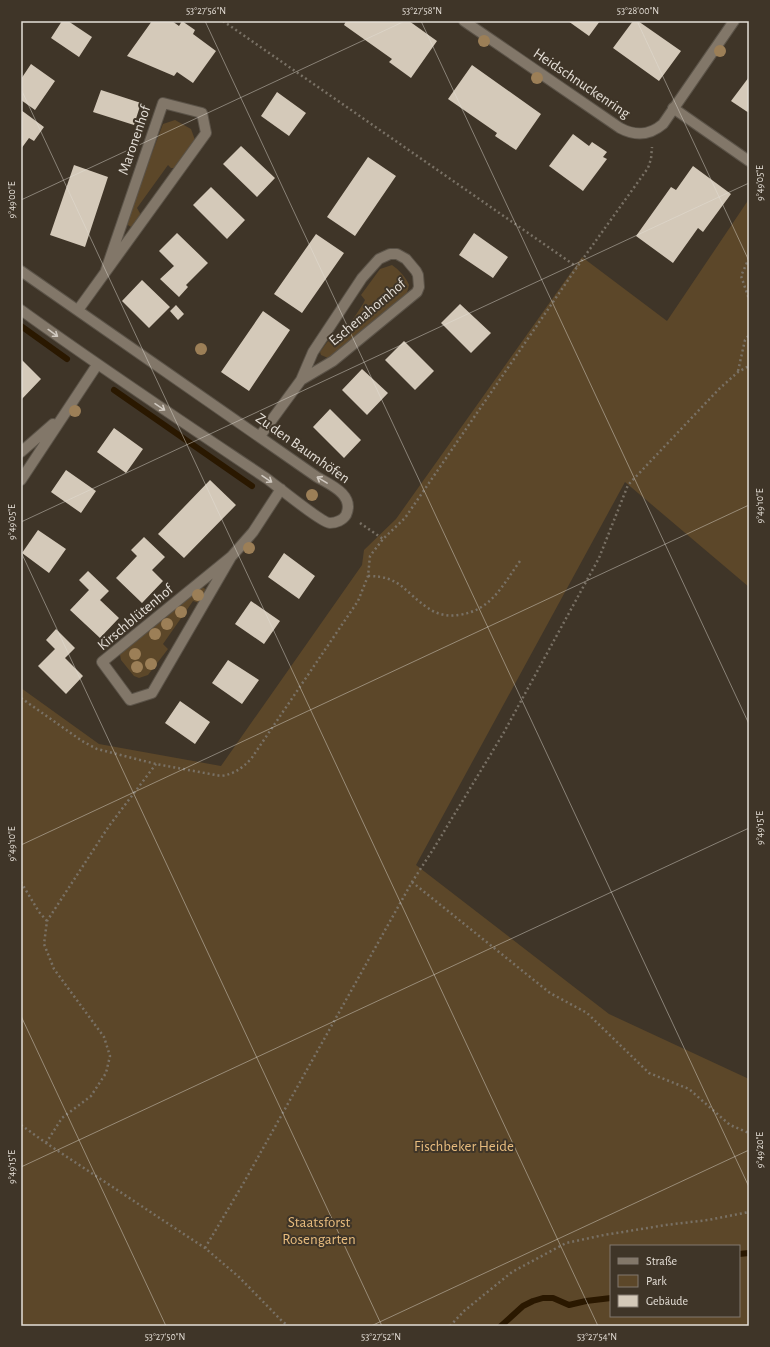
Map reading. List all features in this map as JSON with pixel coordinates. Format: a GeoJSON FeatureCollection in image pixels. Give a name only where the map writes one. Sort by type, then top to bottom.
{"type":"FeatureCollection","features":[{"type":"Feature","properties":{"kind":"street","name":"Heidschnuckenring"},"geometry":{"type":"LineString","coordinates":[[464,21],[628,133],[647,133],[655,130]]}},
{"type":"Feature","properties":{"kind":"street"},"geometry":{"type":"LineString","coordinates":[[655,130],[663,124],[734,21]]}},
{"type":"Feature","properties":{"kind":"street","name":"Maronenhof"},"geometry":{"type":"LineString","coordinates":[[78,310],[206,132],[202,113],[163,103],[106,270]]}},
{"type":"Feature","properties":{"kind":"street"},"geometry":{"type":"LineString","coordinates":[[674,108],[749,161]]}},
{"type":"Feature","properties":{"kind":"street","name":"Eschenahornhof"},"geometry":{"type":"LineString","coordinates":[[260,436],[301,380],[313,352],[362,278],[379,259],[384,256],[397,254],[406,259],[418,275],[419,287],[417,292],[334,361],[301,380]]}},
{"type":"Feature","properties":{"kind":"street","name":"Zu den Baumhöfen"},"geometry":{"type":"LineString","coordinates":[[21,271],[317,477],[340,491],[347,499],[348,509],[346,514]]}},
{"type":"Feature","properties":{"kind":"street"},"geometry":{"type":"LineString","coordinates":[[21,310],[97,365],[281,489],[320,518],[329,523],[337,522],[344,518],[346,514]]}},
{"type":"Feature","properties":{"kind":"street"},"geometry":{"type":"LineString","coordinates":[[21,480],[97,365]]}},
{"type":"Feature","properties":{"kind":"street"},"geometry":{"type":"LineString","coordinates":[[21,452],[61,418]]}},
{"type":"Feature","properties":{"kind":"street","name":"Kirschblütenhof"},"geometry":{"type":"LineString","coordinates":[[231,557],[152,693],[130,700],[102,662],[231,557],[253,532],[281,489]]}},
{"type":"Feature","properties":{"kind":"path"},"geometry":{"type":"LineString","coordinates":[[223,21],[577,267]]}},
{"type":"Feature","properties":{"kind":"path"},"geometry":{"type":"LineString","coordinates":[[21,698],[82,741],[97,749],[156,764],[221,776],[241,769],[251,759],[358,601],[368,576],[370,556],[383,538],[405,518],[577,267],[648,168],[651,159],[655,130]]}},
{"type":"Feature","properties":{"kind":"path"},"geometry":{"type":"LineString","coordinates":[[749,258],[741,276],[749,299]]}},
{"type":"Feature","properties":{"kind":"path"},"geometry":{"type":"LineString","coordinates":[[738,372],[745,340],[749,335]]}},
{"type":"Feature","properties":{"kind":"path"},"geometry":{"type":"LineString","coordinates":[[205,1248],[243,1184],[412,882],[503,734],[599,558],[628,485],[738,372],[749,366]]}},
{"type":"Feature","properties":{"kind":"path"},"geometry":{"type":"LineString","coordinates":[[346,514],[383,538]]}},
{"type":"Feature","properties":{"kind":"path"},"geometry":{"type":"LineString","coordinates":[[368,576],[381,576],[392,579],[429,609],[441,614],[454,616],[469,614],[480,609],[491,601],[520,561]]}},
{"type":"Feature","properties":{"kind":"path"},"geometry":{"type":"LineString","coordinates":[[46,1143],[62,1118],[92,1096],[106,1074],[110,1056],[104,1037],[54,970],[44,944],[47,921],[109,826],[156,764]]}},
{"type":"Feature","properties":{"kind":"path"},"geometry":{"type":"LineString","coordinates":[[21,882],[39,912],[47,921]]}},
{"type":"Feature","properties":{"kind":"path"},"geometry":{"type":"LineString","coordinates":[[412,882],[550,993],[587,1014],[649,1073],[689,1089],[730,1124],[749,1133]]}},
{"type":"Feature","properties":{"kind":"path"},"geometry":{"type":"LineString","coordinates":[[21,1125],[205,1248],[239,1277],[288,1326]]}},
{"type":"Feature","properties":{"kind":"path"},"geometry":{"type":"LineString","coordinates":[[450,1326],[464,1311],[512,1272],[566,1243],[604,1235],[708,1220],[749,1212]]}},
{"type":"Feature","properties":{"kind":"green space"},"geometry":{"type":"Polygon","coordinates":[[[175,120],[191,129],[195,140],[175,168],[171,168],[168,165],[137,208],[141,215],[134,226],[131,227],[126,222],[163,124],[175,120]]]}},
{"type":"Feature","properties":{"kind":"green space"},"geometry":{"type":"Polygon","coordinates":[[[749,199],[749,587],[625,482],[416,865],[609,1014],[749,1079],[749,1326],[21,1326],[21,688],[99,744],[221,766],[362,565],[364,550],[396,519],[582,257],[667,321],[749,199]]]}},
{"type":"Feature","properties":{"kind":"green space"},"geometry":{"type":"Polygon","coordinates":[[[392,265],[408,282],[409,285],[407,293],[328,358],[321,355],[320,352],[328,341],[332,343],[338,342],[365,300],[361,295],[380,269],[392,265]]]}},
{"type":"Feature","properties":{"kind":"green space"},"geometry":{"type":"Polygon","coordinates":[[[201,586],[208,591],[199,603],[193,601],[163,644],[168,649],[148,675],[139,678],[134,676],[121,660],[120,655],[122,650],[201,586]]]}},
{"type":"Feature","properties":{"kind":"building"},"geometry":{"type":"Polygon","coordinates":[[[62,21],[68,21],[92,37],[79,57],[51,38],[62,21]]]}},
{"type":"Feature","properties":{"kind":"building"},"geometry":{"type":"Polygon","coordinates":[[[152,21],[172,21],[179,26],[182,21],[195,30],[193,34],[216,51],[193,83],[177,72],[174,76],[127,56],[152,21]]]}},
{"type":"Feature","properties":{"kind":"building"},"geometry":{"type":"Polygon","coordinates":[[[346,21],[409,21],[437,41],[411,78],[389,62],[392,59],[344,25],[346,21]]]}},
{"type":"Feature","properties":{"kind":"building"},"geometry":{"type":"Polygon","coordinates":[[[568,21],[600,21],[589,36],[568,21]]]}},
{"type":"Feature","properties":{"kind":"building"},"geometry":{"type":"Polygon","coordinates":[[[633,21],[638,21],[681,51],[659,81],[613,48],[633,21]]]}},
{"type":"Feature","properties":{"kind":"building"},"geometry":{"type":"Polygon","coordinates":[[[31,64],[55,81],[35,110],[21,100],[21,79],[31,64]]]}},
{"type":"Feature","properties":{"kind":"building"},"geometry":{"type":"Polygon","coordinates":[[[472,65],[541,114],[516,150],[495,136],[497,133],[448,99],[472,65]]]}},
{"type":"Feature","properties":{"kind":"building"},"geometry":{"type":"Polygon","coordinates":[[[749,77],[749,113],[731,101],[749,77]]]}},
{"type":"Feature","properties":{"kind":"building"},"geometry":{"type":"Polygon","coordinates":[[[101,90],[141,103],[134,125],[93,112],[101,90]]]}},
{"type":"Feature","properties":{"kind":"building"},"geometry":{"type":"Polygon","coordinates":[[[277,92],[306,113],[289,136],[261,116],[277,92]]]}},
{"type":"Feature","properties":{"kind":"building"},"geometry":{"type":"Polygon","coordinates":[[[21,110],[44,127],[34,141],[29,138],[21,149],[21,110]]]}},
{"type":"Feature","properties":{"kind":"building"},"geometry":{"type":"Polygon","coordinates":[[[573,134],[589,146],[592,142],[607,152],[603,157],[607,159],[583,191],[549,166],[573,134]]]}},
{"type":"Feature","properties":{"kind":"building"},"geometry":{"type":"Polygon","coordinates":[[[241,146],[275,178],[257,197],[223,164],[241,146]]]}},
{"type":"Feature","properties":{"kind":"building"},"geometry":{"type":"Polygon","coordinates":[[[368,157],[396,176],[355,236],[327,217],[368,157]]]}},
{"type":"Feature","properties":{"kind":"building"},"geometry":{"type":"Polygon","coordinates":[[[74,165],[108,177],[85,247],[50,235],[74,165]]]}},
{"type":"Feature","properties":{"kind":"building"},"geometry":{"type":"Polygon","coordinates":[[[693,166],[731,194],[703,232],[698,228],[673,263],[636,236],[671,187],[676,190],[693,166]]]}},
{"type":"Feature","properties":{"kind":"building"},"geometry":{"type":"Polygon","coordinates":[[[211,187],[245,220],[227,239],[193,205],[211,187]]]}},
{"type":"Feature","properties":{"kind":"building"},"geometry":{"type":"Polygon","coordinates":[[[177,233],[208,263],[186,285],[188,287],[179,297],[160,279],[174,266],[159,251],[177,233]]]}},
{"type":"Feature","properties":{"kind":"building"},"geometry":{"type":"Polygon","coordinates":[[[474,233],[508,257],[493,278],[459,255],[474,233]]]}},
{"type":"Feature","properties":{"kind":"building"},"geometry":{"type":"Polygon","coordinates":[[[316,234],[344,253],[302,313],[274,294],[316,234]]]}},
{"type":"Feature","properties":{"kind":"building"},"geometry":{"type":"Polygon","coordinates":[[[142,280],[170,307],[149,328],[122,301],[142,280]]]}},
{"type":"Feature","properties":{"kind":"building"},"geometry":{"type":"Polygon","coordinates":[[[460,304],[491,333],[471,353],[441,323],[460,304]]]}},
{"type":"Feature","properties":{"kind":"building"},"geometry":{"type":"Polygon","coordinates":[[[176,305],[184,314],[178,320],[170,311],[176,305]]]}},
{"type":"Feature","properties":{"kind":"building"},"geometry":{"type":"Polygon","coordinates":[[[263,311],[290,330],[249,391],[221,372],[263,311]]]}},
{"type":"Feature","properties":{"kind":"building"},"geometry":{"type":"Polygon","coordinates":[[[404,341],[434,371],[415,390],[385,360],[404,341]]]}},
{"type":"Feature","properties":{"kind":"building"},"geometry":{"type":"Polygon","coordinates":[[[21,359],[41,379],[21,400],[21,359]]]}},
{"type":"Feature","properties":{"kind":"building"},"geometry":{"type":"Polygon","coordinates":[[[362,369],[388,393],[367,415],[342,390],[362,369]]]}},
{"type":"Feature","properties":{"kind":"building"},"geometry":{"type":"Polygon","coordinates":[[[330,409],[361,440],[344,458],[313,427],[330,409]]]}},
{"type":"Feature","properties":{"kind":"building"},"geometry":{"type":"Polygon","coordinates":[[[114,428],[143,449],[126,473],[97,452],[114,428]]]}},
{"type":"Feature","properties":{"kind":"building"},"geometry":{"type":"Polygon","coordinates":[[[66,470],[96,491],[81,513],[51,492],[66,470]]]}},
{"type":"Feature","properties":{"kind":"building"},"geometry":{"type":"Polygon","coordinates":[[[210,480],[236,505],[184,558],[158,534],[210,480]]]}},
{"type":"Feature","properties":{"kind":"building"},"geometry":{"type":"Polygon","coordinates":[[[38,530],[66,549],[49,573],[22,553],[38,530]]]}},
{"type":"Feature","properties":{"kind":"building"},"geometry":{"type":"Polygon","coordinates":[[[144,537],[165,557],[152,570],[163,581],[142,603],[116,578],[137,556],[131,550],[144,537]]]}},
{"type":"Feature","properties":{"kind":"building"},"geometry":{"type":"Polygon","coordinates":[[[284,553],[315,576],[299,599],[268,577],[284,553]]]}},
{"type":"Feature","properties":{"kind":"building"},"geometry":{"type":"Polygon","coordinates":[[[88,571],[109,591],[100,600],[119,618],[100,638],[70,610],[89,590],[79,580],[88,571]]]}},
{"type":"Feature","properties":{"kind":"building"},"geometry":{"type":"Polygon","coordinates":[[[251,601],[280,621],[264,644],[235,624],[251,601]]]}},
{"type":"Feature","properties":{"kind":"building"},"geometry":{"type":"Polygon","coordinates":[[[56,629],[75,648],[65,658],[83,676],[66,694],[38,666],[55,649],[46,640],[56,629]]]}},
{"type":"Feature","properties":{"kind":"building"},"geometry":{"type":"Polygon","coordinates":[[[228,660],[259,680],[242,704],[212,683],[228,660]]]}},
{"type":"Feature","properties":{"kind":"building"},"geometry":{"type":"Polygon","coordinates":[[[180,701],[210,722],[195,744],[165,723],[180,701]]]}},
{"type":"Feature","properties":{"kind":"waterway"},"geometry":{"type":"LineString","coordinates":[[21,326],[67,359]]}},
{"type":"Feature","properties":{"kind":"waterway"},"geometry":{"type":"LineString","coordinates":[[114,390],[252,486]]}},
{"type":"Feature","properties":{"kind":"waterway"},"geometry":{"type":"LineString","coordinates":[[740,1254],[749,1253]]}},
{"type":"Feature","properties":{"kind":"waterway"},"geometry":{"type":"LineString","coordinates":[[501,1326],[523,1306],[543,1298],[553,1298],[569,1305],[610,1298]]}},
{"type":"Feature","properties":{"kind":"park label","name":"Fischbeker Heide"},"geometry":{"type":"Point","coordinates":[464,1146]}},
{"type":"Feature","properties":{"kind":"park label","name":"Staatsforst Rosengarten"},"geometry":{"type":"Point","coordinates":[319,1230]}}]}
